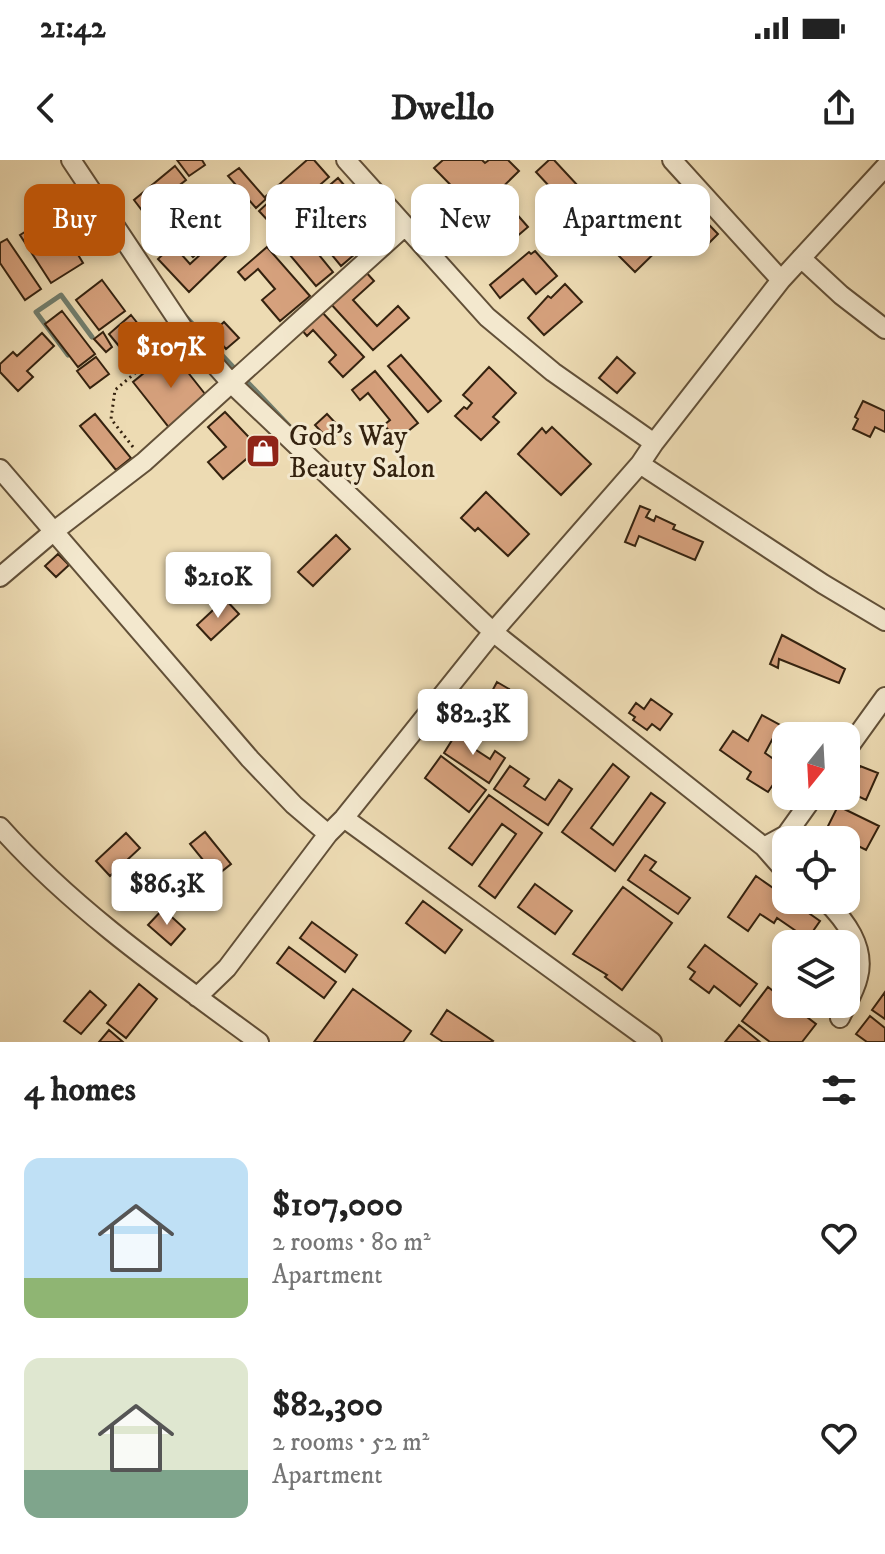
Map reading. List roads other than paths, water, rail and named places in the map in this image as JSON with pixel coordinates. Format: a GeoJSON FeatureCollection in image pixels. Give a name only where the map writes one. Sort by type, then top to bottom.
{"type":"FeatureCollection","features":[{"type":"Feature","properties":{"kind":"street"},"geometry":{"type":"LineString","coordinates":[[71,160],[185,331],[232,384],[493,632],[772,856]]}},
{"type":"Feature","properties":{"kind":"street"},"geometry":{"type":"LineString","coordinates":[[346,160],[487,317],[553,372],[654,443]]}},
{"type":"Feature","properties":{"kind":"street"},"geometry":{"type":"LineString","coordinates":[[672,160],[781,280]]}},
{"type":"Feature","properties":{"kind":"street"},"geometry":{"type":"LineString","coordinates":[[197,997],[227,968],[328,834],[493,632],[640,464],[781,280],[885,167]]}},
{"type":"Feature","properties":{"kind":"street"},"geometry":{"type":"LineString","coordinates":[[0,577],[144,462],[405,226]]}},
{"type":"Feature","properties":{"kind":"street"},"geometry":{"type":"LineString","coordinates":[[801,258],[841,295],[885,329]]}},
{"type":"Feature","properties":{"kind":"street"},"geometry":{"type":"LineString","coordinates":[[640,464],[885,621]]}},
{"type":"Feature","properties":{"kind":"street"},"geometry":{"type":"LineString","coordinates":[[0,469],[250,759],[294,805],[328,834]]}},
{"type":"Feature","properties":{"kind":"street"},"geometry":{"type":"LineString","coordinates":[[860,732],[885,697]]}},
{"type":"Feature","properties":{"kind":"street"},"geometry":{"type":"LineString","coordinates":[[764,847],[786,835],[804,810]]}},
{"type":"Feature","properties":{"kind":"street"},"geometry":{"type":"LineString","coordinates":[[344,818],[652,1042]]}},
{"type":"Feature","properties":{"kind":"street"},"geometry":{"type":"LineString","coordinates":[[0,827],[22,851],[128,945],[259,1042]]}},
{"type":"Feature","properties":{"kind":"waterway"},"geometry":{"type":"LineString","coordinates":[[68,355],[36,312],[61,295],[92,337]]}},
{"type":"Feature","properties":{"kind":"waterway"},"geometry":{"type":"LineString","coordinates":[[184,315],[290,427]]}},
{"type":"Feature","properties":{"kind":"place","name":"God's Way Beauty Salon"},"geometry":{"type":"Point","coordinates":[263,451]}}]}
